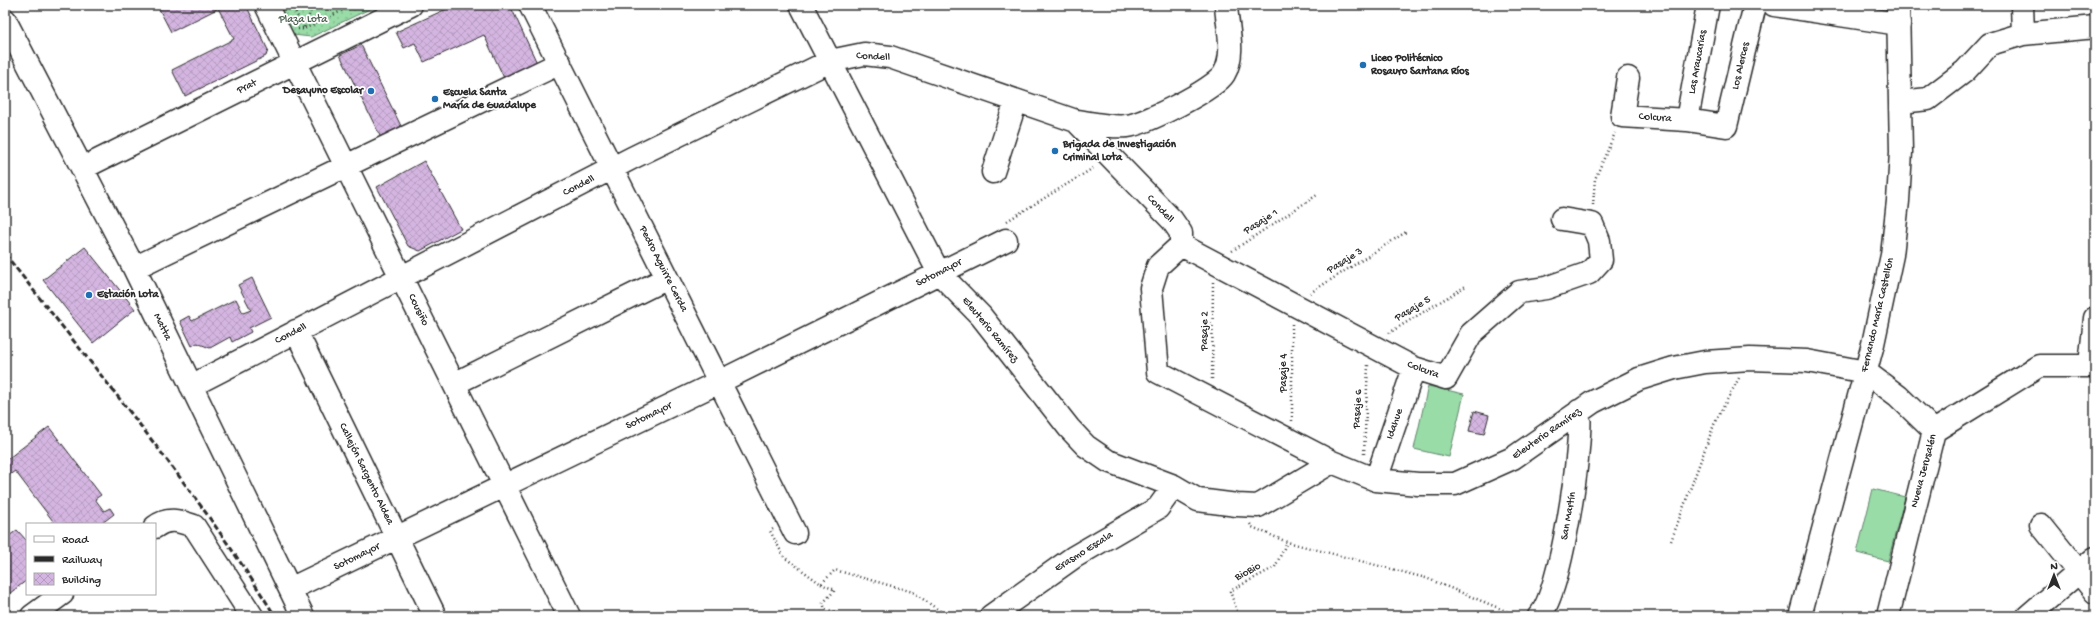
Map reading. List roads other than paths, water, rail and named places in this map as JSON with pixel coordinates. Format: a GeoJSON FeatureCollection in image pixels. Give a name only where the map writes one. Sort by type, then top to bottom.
{"type":"FeatureCollection","features":[{"type":"Feature","properties":{"kind":"street","name":"Cousiño"},"geometry":{"type":"LineString","coordinates":[[266,5],[569,616]]}},
{"type":"Feature","properties":{"kind":"street","name":"Prat"},"geometry":{"type":"LineString","coordinates":[[83,168],[411,5]]}},
{"type":"Feature","properties":{"kind":"street","name":"Pedro Aguirre Cerda"},"geometry":{"type":"LineString","coordinates":[[530,5],[792,528]]}},
{"type":"Feature","properties":{"kind":"street","name":"Eleuterio Ramírez"},"geometry":{"type":"LineString","coordinates":[[801,5],[939,273],[981,316],[1077,438],[1108,461],[1174,486],[1198,500],[1258,506],[1332,462],[1369,477],[1418,484],[1455,484],[1513,458],[1580,411],[1622,386],[1656,373],[1705,362],[1750,359],[1807,361],[1866,372]]}},
{"type":"Feature","properties":{"kind":"street"},"geometry":{"type":"LineString","coordinates":[[1076,120],[1128,126],[1150,118],[1206,90],[1218,81],[1224,74],[1228,64],[1230,45],[1226,5]]}},
{"type":"Feature","properties":{"kind":"street","name":"Las Araucarias"},"geometry":{"type":"LineString","coordinates":[[1687,120],[1708,5]]}},
{"type":"Feature","properties":{"kind":"street","name":"Los Alerces"},"geometry":{"type":"LineString","coordinates":[[1726,126],[1755,5]]}},
{"type":"Feature","properties":{"kind":"street"},"geometry":{"type":"LineString","coordinates":[[1774,5],[1898,14]]}},
{"type":"Feature","properties":{"kind":"street"},"geometry":{"type":"LineString","coordinates":[[2022,5],[2023,34]]}},
{"type":"Feature","properties":{"kind":"street","name":"Fernando María Castellón"},"geometry":{"type":"LineString","coordinates":[[1800,616],[1866,372],[1886,285],[1896,228],[1901,152],[1898,14]]}},
{"type":"Feature","properties":{"kind":"street","name":"Matta"},"geometry":{"type":"LineString","coordinates":[[5,20],[134,268],[303,616]]}},
{"type":"Feature","properties":{"kind":"street"},"geometry":{"type":"LineString","coordinates":[[1901,102],[1928,99],[1965,71],[1990,44],[2023,34],[2095,27]]}},
{"type":"Feature","properties":{"kind":"street","name":"Condell"},"geometry":{"type":"LineString","coordinates":[[191,386],[612,169],[830,61],[852,55],[864,54],[890,57],[1016,101],[1076,120],[1175,225],[1180,233],[1180,245]]}},
{"type":"Feature","properties":{"kind":"street"},"geometry":{"type":"LineString","coordinates":[[134,268],[560,63]]}},
{"type":"Feature","properties":{"kind":"street","name":"Colcura"},"geometry":{"type":"LineString","coordinates":[[1628,78],[1622,116],[1687,120],[1726,126]]}},
{"type":"Feature","properties":{"kind":"street"},"geometry":{"type":"LineString","coordinates":[[993,172],[1016,101]]}},
{"type":"Feature","properties":{"kind":"street","name":"Colcura"},"geometry":{"type":"LineString","coordinates":[[1180,245],[1414,368],[1446,378],[1471,334],[1519,292],[1546,288],[1588,273],[1601,260],[1599,241],[1592,224],[1562,219]]}},
{"type":"Feature","properties":{"kind":"street","name":"Sotomayor"},"geometry":{"type":"LineString","coordinates":[[290,589],[719,382],[939,273],[1005,231]]}},
{"type":"Feature","properties":{"kind":"street"},"geometry":{"type":"LineString","coordinates":[[1180,245],[1158,266],[1151,288],[1158,372],[1332,462]]}},
{"type":"Feature","properties":{"kind":"street"},"geometry":{"type":"LineString","coordinates":[[454,384],[667,278]]}},
{"type":"Feature","properties":{"kind":"street"},"geometry":{"type":"LineString","coordinates":[[2093,366],[2095,318]]}},
{"type":"Feature","properties":{"kind":"street","name":"Callejón Sargento Aldea"},"geometry":{"type":"LineString","coordinates":[[296,331],[434,616]]}},
{"type":"Feature","properties":{"kind":"street","name":"Nueva Jerusalén"},"geometry":{"type":"LineString","coordinates":[[1888,616],[1934,430],[2039,366],[2093,366]]}},
{"type":"Feature","properties":{"kind":"street","name":"Idahue"},"geometry":{"type":"LineString","coordinates":[[1369,477],[1414,368]]}},
{"type":"Feature","properties":{"kind":"street"},"geometry":{"type":"LineString","coordinates":[[1866,372],[1898,396],[1934,430]]}},
{"type":"Feature","properties":{"kind":"street","name":"San Martín"},"geometry":{"type":"LineString","coordinates":[[1540,616],[1548,601],[1562,550],[1578,458],[1580,411]]}},
{"type":"Feature","properties":{"kind":"street","name":"Erasmo Escala"},"geometry":{"type":"LineString","coordinates":[[991,616],[1074,557],[1158,508],[1174,486]]}},
{"type":"Feature","properties":{"kind":"street"},"geometry":{"type":"LineString","coordinates":[[156,526],[164,520],[178,520],[194,526],[252,616]]}},
{"type":"Feature","properties":{"kind":"street"},"geometry":{"type":"LineString","coordinates":[[2041,525],[2087,565],[2095,592]]}},
{"type":"Feature","properties":{"kind":"street"},"geometry":{"type":"LineString","coordinates":[[2028,616],[2087,565]]}},
{"type":"Feature","properties":{"kind":"street"},"geometry":{"type":"LineString","coordinates":[[32,616],[61,595]]}},
{"type":"Feature","properties":{"kind":"railway"},"geometry":{"type":"LineString","coordinates":[[5,254],[179,476],[212,522],[275,616]]}},
{"type":"Feature","properties":{"kind":"place","name":"Liceo Politécnico Rosauro Santana Ríos"},"geometry":{"type":"Point","coordinates":[1363,65]}},
{"type":"Feature","properties":{"kind":"place","name":"Desayuno Escolar"},"geometry":{"type":"Point","coordinates":[371,91]}},
{"type":"Feature","properties":{"kind":"place","name":"Escuela Santa María de Guadalupe"},"geometry":{"type":"Point","coordinates":[435,99]}},
{"type":"Feature","properties":{"kind":"place","name":"Brigada de Investigación Criminal Lota"},"geometry":{"type":"Point","coordinates":[1055,151]}},
{"type":"Feature","properties":{"kind":"place","name":"Estación Lota"},"geometry":{"type":"Point","coordinates":[89,295]}},
{"type":"Feature","properties":{"kind":"park label","name":"Plaza Lota"},"geometry":{"type":"Point","coordinates":[303,20]}}]}
